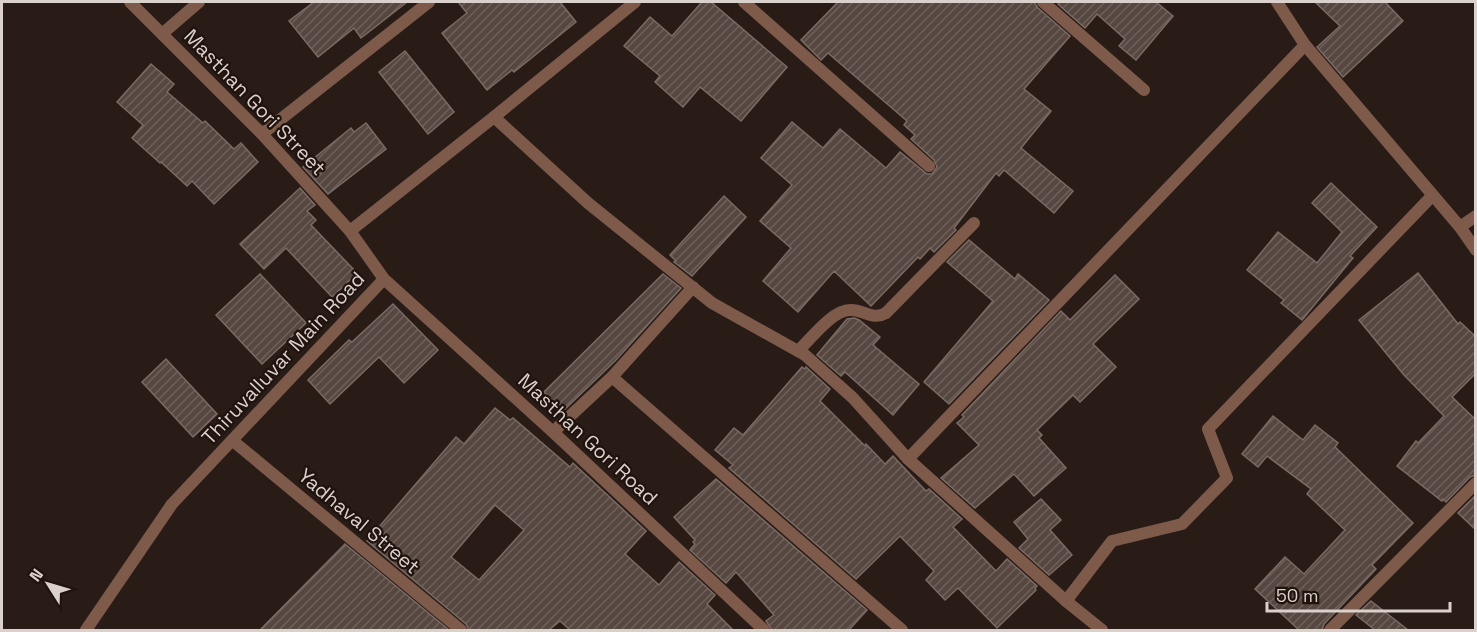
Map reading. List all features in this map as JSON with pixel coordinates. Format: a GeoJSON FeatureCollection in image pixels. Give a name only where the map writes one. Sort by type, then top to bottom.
{"type":"FeatureCollection","features":[{"type":"Feature","properties":{"kind":"street","name":"Masthan Gori Street"},"geometry":{"type":"LineString","coordinates":[[129,2],[262,134],[350,231]]}},
{"type":"Feature","properties":{"kind":"street"},"geometry":{"type":"LineString","coordinates":[[162,34],[199,2]]}},
{"type":"Feature","properties":{"kind":"street"},"geometry":{"type":"LineString","coordinates":[[262,134],[429,2]]}},
{"type":"Feature","properties":{"kind":"street"},"geometry":{"type":"LineString","coordinates":[[350,231],[635,2]]}},
{"type":"Feature","properties":{"kind":"street"},"geometry":{"type":"LineString","coordinates":[[744,2],[929,166]]}},
{"type":"Feature","properties":{"kind":"street"},"geometry":{"type":"LineString","coordinates":[[1043,2],[1144,90]]}},
{"type":"Feature","properties":{"kind":"street"},"geometry":{"type":"LineString","coordinates":[[1277,2],[1305,45],[1460,227],[1476,250]]}},
{"type":"Feature","properties":{"kind":"street"},"geometry":{"type":"LineString","coordinates":[[908,459],[1305,45]]}},
{"type":"Feature","properties":{"kind":"street"},"geometry":{"type":"LineString","coordinates":[[494,117],[588,203],[712,303],[805,355],[853,398],[908,459],[1066,601],[1102,630]]}},
{"type":"Feature","properties":{"kind":"street"},"geometry":{"type":"LineString","coordinates":[[1066,601],[1112,541],[1182,524],[1227,478],[1208,429],[1432,195]]}},
{"type":"Feature","properties":{"kind":"street"},"geometry":{"type":"LineString","coordinates":[[1460,227],[1476,216]]}},
{"type":"Feature","properties":{"kind":"street"},"geometry":{"type":"LineString","coordinates":[[798,351],[838,313],[850,309],[870,316],[880,317],[886,313],[974,223]]}},
{"type":"Feature","properties":{"kind":"street","name":"Thiruvalluvar Main Road"},"geometry":{"type":"LineString","coordinates":[[86,630],[172,504],[384,279],[350,231]]}},
{"type":"Feature","properties":{"kind":"street","name":"Masthan Gori Road"},"geometry":{"type":"LineString","coordinates":[[384,279],[553,432],[764,630]]}},
{"type":"Feature","properties":{"kind":"street"},"geometry":{"type":"LineString","coordinates":[[553,432],[612,377],[693,287]]}},
{"type":"Feature","properties":{"kind":"street"},"geometry":{"type":"LineString","coordinates":[[612,377],[902,630]]}},
{"type":"Feature","properties":{"kind":"street","name":"Yadhaval Street"},"geometry":{"type":"LineString","coordinates":[[233,441],[461,630]]}},
{"type":"Feature","properties":{"kind":"street"},"geometry":{"type":"LineString","coordinates":[[1330,630],[1476,483]]}},
{"type":"Feature","properties":{"kind":"building"},"geometry":{"type":"Polygon","coordinates":[[[314,2],[407,2],[361,38],[354,28],[318,57],[289,21],[314,2]]]}},
{"type":"Feature","properties":{"kind":"building"},"geometry":{"type":"Polygon","coordinates":[[[458,2],[560,2],[576,22],[514,72],[512,70],[487,90],[442,33],[467,13],[458,2]]]}},
{"type":"Feature","properties":{"kind":"building"},"geometry":{"type":"Polygon","coordinates":[[[702,2],[711,2],[787,67],[741,121],[700,87],[683,107],[655,82],[660,76],[624,46],[650,17],[672,36],[702,2]]]}},
{"type":"Feature","properties":{"kind":"building"},"geometry":{"type":"Polygon","coordinates":[[[838,2],[1034,2],[1070,36],[1024,89],[1051,111],[1021,148],[1073,191],[1054,213],[1004,170],[999,176],[996,173],[954,228],[956,230],[934,252],[930,248],[920,259],[918,257],[871,306],[834,271],[798,312],[763,281],[791,248],[760,221],[792,185],[761,158],[792,122],[823,148],[840,129],[886,168],[900,152],[927,174],[932,174],[937,167],[934,160],[911,139],[915,135],[904,125],[907,121],[828,53],[821,60],[801,40],[838,2]]]}},
{"type":"Feature","properties":{"kind":"building"},"geometry":{"type":"Polygon","coordinates":[[[1061,2],[1156,2],[1173,16],[1136,60],[1119,46],[1125,39],[1097,14],[1085,28],[1058,4],[1061,2]]]}},
{"type":"Feature","properties":{"kind":"building"},"geometry":{"type":"Polygon","coordinates":[[[1315,2],[1385,2],[1403,21],[1343,77],[1317,47],[1340,26],[1315,2]]]}},
{"type":"Feature","properties":{"kind":"building"},"geometry":{"type":"Polygon","coordinates":[[[405,51],[454,112],[428,134],[379,72],[405,51]]]}},
{"type":"Feature","properties":{"kind":"building"},"geometry":{"type":"Polygon","coordinates":[[[151,64],[174,84],[167,92],[203,123],[205,121],[234,149],[241,143],[258,162],[214,204],[192,181],[187,186],[132,138],[143,125],[117,102],[151,64]]]}},
{"type":"Feature","properties":{"kind":"building"},"geometry":{"type":"Polygon","coordinates":[[[366,123],[386,149],[328,194],[303,167],[351,128],[354,132],[366,123]]]}},
{"type":"Feature","properties":{"kind":"building"},"geometry":{"type":"Polygon","coordinates":[[[1331,183],[1377,227],[1350,256],[1353,258],[1302,320],[1281,303],[1284,300],[1247,270],[1278,232],[1317,263],[1342,232],[1312,203],[1331,183]]]}},
{"type":"Feature","properties":{"kind":"building"},"geometry":{"type":"Polygon","coordinates":[[[300,188],[315,205],[307,211],[316,220],[311,225],[357,273],[332,297],[286,248],[264,269],[240,244],[300,188]]]}},
{"type":"Feature","properties":{"kind":"building"},"geometry":{"type":"Polygon","coordinates":[[[724,196],[746,217],[692,276],[674,262],[676,261],[670,255],[724,196]]]}},
{"type":"Feature","properties":{"kind":"building"},"geometry":{"type":"Polygon","coordinates":[[[969,240],[1015,279],[1018,274],[1049,300],[949,404],[924,382],[993,301],[947,262],[969,240]]]}},
{"type":"Feature","properties":{"kind":"building"},"geometry":{"type":"Polygon","coordinates":[[[1418,273],[1458,324],[1460,322],[1476,337],[1476,373],[1452,397],[1476,420],[1476,475],[1470,477],[1446,502],[1397,466],[1416,441],[1418,443],[1444,416],[1404,375],[1359,320],[1418,273]]]}},
{"type":"Feature","properties":{"kind":"building"},"geometry":{"type":"Polygon","coordinates":[[[260,274],[306,323],[262,364],[216,315],[260,274]]]}},
{"type":"Feature","properties":{"kind":"building"},"geometry":{"type":"Polygon","coordinates":[[[663,274],[681,288],[615,361],[563,411],[544,392],[663,274]]]}},
{"type":"Feature","properties":{"kind":"building"},"geometry":{"type":"Polygon","coordinates":[[[1115,275],[1139,299],[1093,344],[1116,367],[1080,402],[1073,395],[1037,430],[1042,435],[1039,438],[1066,468],[1034,496],[1014,474],[975,508],[941,478],[979,445],[957,423],[1061,311],[1070,320],[1115,275]]]}},
{"type":"Feature","properties":{"kind":"building"},"geometry":{"type":"Polygon","coordinates":[[[393,304],[438,350],[404,383],[379,357],[330,404],[308,380],[349,340],[352,342],[393,304]]]}},
{"type":"Feature","properties":{"kind":"building"},"geometry":{"type":"Polygon","coordinates":[[[854,318],[880,337],[873,345],[919,384],[893,415],[845,372],[841,376],[817,355],[847,319],[854,318]]]}},
{"type":"Feature","properties":{"kind":"building"},"geometry":{"type":"Polygon","coordinates":[[[166,359],[217,414],[193,437],[142,382],[166,359]]]}},
{"type":"Feature","properties":{"kind":"building"},"geometry":{"type":"Polygon","coordinates":[[[802,367],[805,369],[806,367],[830,389],[820,401],[865,446],[866,444],[885,464],[893,456],[926,491],[929,489],[962,519],[953,527],[996,571],[1007,559],[1037,586],[1036,590],[997,628],[958,588],[945,600],[926,580],[934,571],[900,536],[856,579],[729,468],[733,465],[715,450],[734,428],[743,435],[802,367]]]}},
{"type":"Feature","properties":{"kind":"building"},"geometry":{"type":"Polygon","coordinates":[[[495,408],[510,420],[513,418],[570,467],[573,463],[646,531],[625,554],[659,585],[679,562],[715,595],[707,604],[733,630],[570,630],[560,621],[549,630],[469,630],[466,624],[367,541],[456,437],[464,444],[495,408]],[[495,505],[451,557],[479,580],[524,530],[495,505]]]}},
{"type":"Feature","properties":{"kind":"building"},"geometry":{"type":"Polygon","coordinates":[[[1273,416],[1303,440],[1315,425],[1338,443],[1335,447],[1413,523],[1372,565],[1376,569],[1324,624],[1322,630],[1299,630],[1255,589],[1285,557],[1304,574],[1345,530],[1307,494],[1311,489],[1267,456],[1258,467],[1242,454],[1273,416]]]}},
{"type":"Feature","properties":{"kind":"building"},"geometry":{"type":"Polygon","coordinates":[[[716,479],[867,610],[849,630],[772,630],[766,621],[774,615],[736,572],[726,583],[690,550],[695,540],[674,517],[716,479]]]}},
{"type":"Feature","properties":{"kind":"building"},"geometry":{"type":"Polygon","coordinates":[[[1476,495],[1476,530],[1458,513],[1476,495]]]}},
{"type":"Feature","properties":{"kind":"building"},"geometry":{"type":"Polygon","coordinates":[[[1041,499],[1061,520],[1050,530],[1072,555],[1049,575],[1019,548],[1028,539],[1014,522],[1041,499]]]}},
{"type":"Feature","properties":{"kind":"building"},"geometry":{"type":"Polygon","coordinates":[[[345,544],[449,630],[260,630],[345,544]]]}},
{"type":"Feature","properties":{"kind":"building"},"geometry":{"type":"Polygon","coordinates":[[[1371,601],[1408,630],[1375,630],[1356,615],[1371,601]]]}}]}
